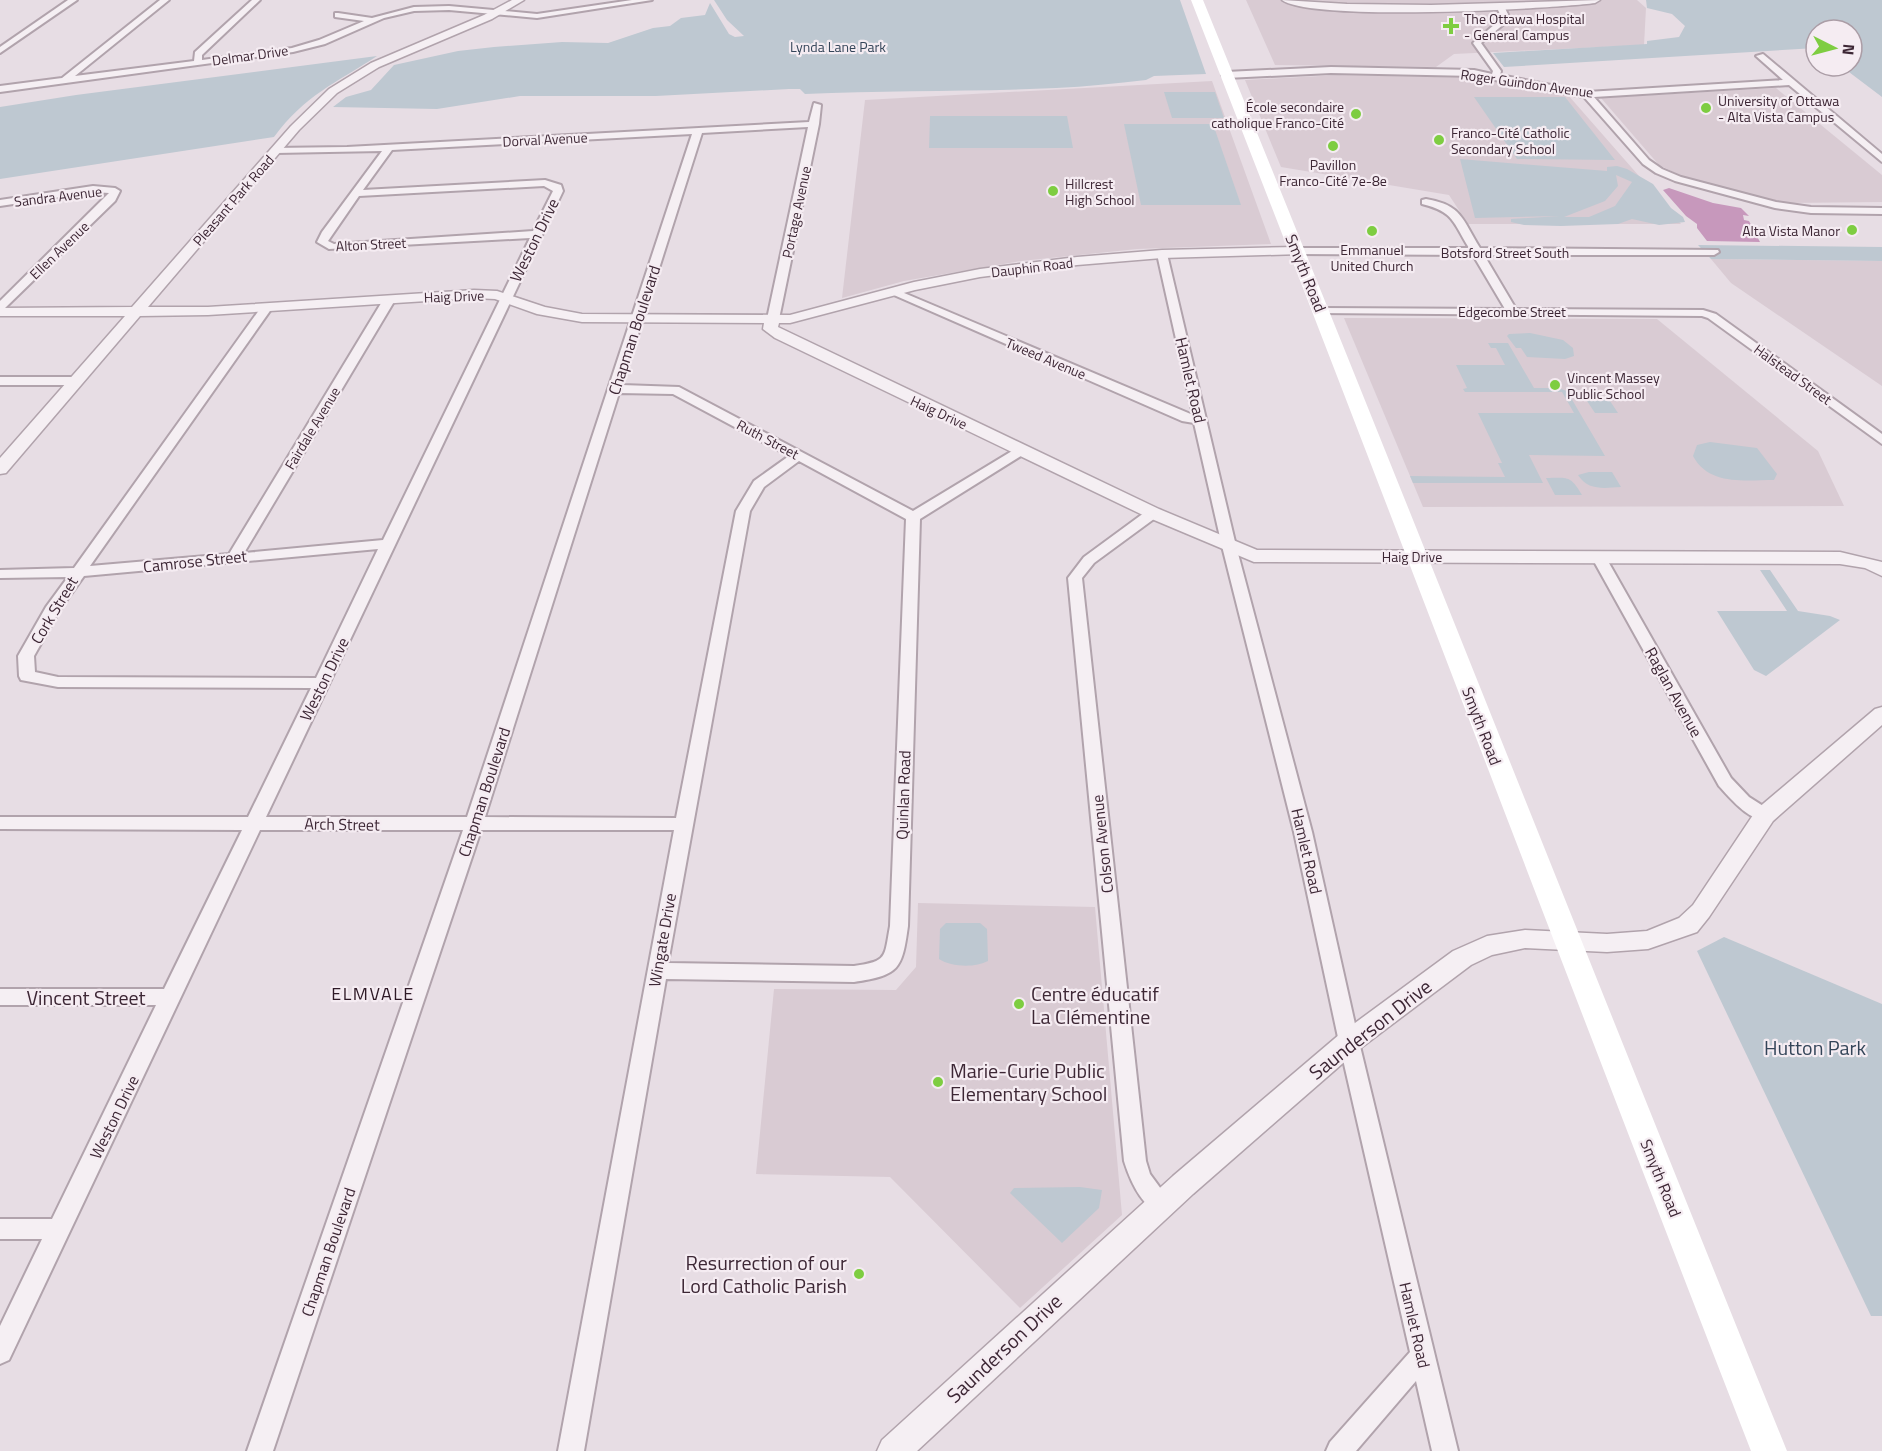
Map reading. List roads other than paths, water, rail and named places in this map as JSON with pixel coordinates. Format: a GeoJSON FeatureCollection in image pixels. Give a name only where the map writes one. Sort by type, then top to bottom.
{"type":"FeatureCollection","features":[{"type":"Feature","properties":{"kind":"main road","name":"Smyth Road"},"geometry":{"type":"LineString","coordinates":[[1197,0],[1322,312],[1566,941],[1769,1451]]}},
{"type":"Feature","properties":{"kind":"street"},"geometry":{"type":"LineString","coordinates":[[0,51],[73,0]]}},
{"type":"Feature","properties":{"kind":"street"},"geometry":{"type":"LineString","coordinates":[[64,80],[165,0]]}},
{"type":"Feature","properties":{"kind":"street"},"geometry":{"type":"LineString","coordinates":[[198,63],[198,54],[256,0]]}},
{"type":"Feature","properties":{"kind":"street","name":"Pleasant Park Road"},"geometry":{"type":"LineString","coordinates":[[0,469],[276,150],[333,91],[375,65],[495,13],[519,0]]}},
{"type":"Feature","properties":{"kind":"street","name":"Delmar Drive"},"geometry":{"type":"LineString","coordinates":[[0,89],[293,50],[322,42],[393,13],[435,3],[495,13],[537,16],[648,0]]}},
{"type":"Feature","properties":{"kind":"street"},"geometry":{"type":"LineString","coordinates":[[1287,0],[1340,6],[1501,8],[1595,0]]}},
{"type":"Feature","properties":{"kind":"street"},"geometry":{"type":"LineString","coordinates":[[1496,76],[1497,71],[1477,43],[1506,19],[1501,8]]}},
{"type":"Feature","properties":{"kind":"street"},"geometry":{"type":"LineString","coordinates":[[338,15],[373,20]]}},
{"type":"Feature","properties":{"kind":"street"},"geometry":{"type":"LineString","coordinates":[[1760,56],[1882,159]]}},
{"type":"Feature","properties":{"kind":"street","name":"Roger Guindon Avenue"},"geometry":{"type":"LineString","coordinates":[[1226,75],[1346,70],[1463,73],[1496,76],[1587,95],[1791,82]]}},
{"type":"Feature","properties":{"kind":"street"},"geometry":{"type":"LineString","coordinates":[[1587,95],[1646,162],[1659,171],[1678,179],[1775,205],[1810,210],[1882,211]]}},
{"type":"Feature","properties":{"kind":"street","name":"Portage Avenue"},"geometry":{"type":"LineString","coordinates":[[773,319],[817,105]]}},
{"type":"Feature","properties":{"kind":"street","name":"Dorval Avenue"},"geometry":{"type":"LineString","coordinates":[[276,150],[389,148],[814,124]]}},
{"type":"Feature","properties":{"kind":"street","name":"Chapman Boulevard"},"geometry":{"type":"LineString","coordinates":[[260,1451],[473,826],[698,130]]}},
{"type":"Feature","properties":{"kind":"street","name":"Alton Street"},"geometry":{"type":"LineString","coordinates":[[389,148],[327,232],[322,242],[325,245],[333,247],[538,234]]}},
{"type":"Feature","properties":{"kind":"street","name":"Weston Drive"},"geometry":{"type":"LineString","coordinates":[[0,1352],[558,191],[553,184],[356,193]]}},
{"type":"Feature","properties":{"kind":"street","name":"Sandra Avenue"},"geometry":{"type":"LineString","coordinates":[[0,203],[93,189],[115,191]]}},
{"type":"Feature","properties":{"kind":"street","name":"Ellen Avenue"},"geometry":{"type":"LineString","coordinates":[[0,309],[111,199],[115,191]]}},
{"type":"Feature","properties":{"kind":"street"},"geometry":{"type":"LineString","coordinates":[[1426,202],[1443,205],[1449,210],[1512,311]]}},
{"type":"Feature","properties":{"kind":"street","name":"Botsford Street South"},"geometry":{"type":"LineString","coordinates":[[1296,251],[1714,252]]}},
{"type":"Feature","properties":{"kind":"street","name":"Dauphin Road"},"geometry":{"type":"LineString","coordinates":[[773,319],[799,317],[893,292],[981,273],[1077,261],[1162,254],[1296,251]]}},
{"type":"Feature","properties":{"kind":"street","name":"Hamlet Road"},"geometry":{"type":"LineString","coordinates":[[1162,254],[1229,546],[1303,832],[1444,1451]]}},
{"type":"Feature","properties":{"kind":"street","name":"Tweed Avenue"},"geometry":{"type":"LineString","coordinates":[[893,292],[1177,414],[1201,421]]}},
{"type":"Feature","properties":{"kind":"street","name":"Haig Drive"},"geometry":{"type":"LineString","coordinates":[[0,309],[208,311],[474,294],[505,298],[565,317],[773,319],[772,332],[1153,513],[1254,556],[1840,558],[1871,564],[1882,570]]}},
{"type":"Feature","properties":{"kind":"street","name":"Fairdale Avenue"},"geometry":{"type":"LineString","coordinates":[[235,556],[389,300]]}},
{"type":"Feature","properties":{"kind":"street","name":"Cork Street"},"geometry":{"type":"LineString","coordinates":[[266,308],[77,572],[26,656],[27,676],[58,682],[322,683]]}},
{"type":"Feature","properties":{"kind":"street","name":"Edgecombe Street"},"geometry":{"type":"LineString","coordinates":[[1322,312],[1702,313]]}},
{"type":"Feature","properties":{"kind":"street","name":"Halstead Street"},"geometry":{"type":"LineString","coordinates":[[1702,313],[1712,316],[1882,440]]}},
{"type":"Feature","properties":{"kind":"street"},"geometry":{"type":"LineString","coordinates":[[0,381],[76,381]]}},
{"type":"Feature","properties":{"kind":"street","name":"Ruth Street"},"geometry":{"type":"LineString","coordinates":[[615,389],[675,390],[913,517]]}},
{"type":"Feature","properties":{"kind":"street"},"geometry":{"type":"LineString","coordinates":[[913,517],[1022,451]]}},
{"type":"Feature","properties":{"kind":"street","name":"Wingate Drive"},"geometry":{"type":"LineString","coordinates":[[571,1451],[656,970],[743,511],[749,493],[764,477],[800,455]]}},
{"type":"Feature","properties":{"kind":"street","name":"Colson Avenue"},"geometry":{"type":"LineString","coordinates":[[1153,513],[1089,560],[1075,578],[1135,1161],[1141,1179],[1161,1204]]}},
{"type":"Feature","properties":{"kind":"street","name":"Quinlan Road"},"geometry":{"type":"LineString","coordinates":[[656,970],[854,974],[882,970],[893,959],[899,926],[910,529],[913,517]]}},
{"type":"Feature","properties":{"kind":"street","name":"Camrose Street"},"geometry":{"type":"LineString","coordinates":[[0,574],[77,572],[235,556],[390,544]]}},
{"type":"Feature","properties":{"kind":"street","name":"Raglan Avenue"},"geometry":{"type":"LineString","coordinates":[[1599,556],[1725,782],[1743,801],[1765,815]]}},
{"type":"Feature","properties":{"kind":"street","name":"Saunderson Drive"},"geometry":{"type":"LineString","coordinates":[[893,1451],[1161,1204],[1349,1042],[1446,969],[1487,945],[1525,939],[1607,943],[1648,940],[1676,931],[1688,924],[1701,911],[1765,815],[1882,714]]}},
{"type":"Feature","properties":{"kind":"street","name":"Arch Street"},"geometry":{"type":"LineString","coordinates":[[0,823],[473,826],[683,824]]}},
{"type":"Feature","properties":{"kind":"street","name":"Vincent Street"},"geometry":{"type":"LineString","coordinates":[[0,997],[172,997]]}},
{"type":"Feature","properties":{"kind":"street"},"geometry":{"type":"LineString","coordinates":[[0,1229],[59,1229]]}},
{"type":"Feature","properties":{"kind":"street"},"geometry":{"type":"LineString","coordinates":[[1339,1451],[1422,1356]]}},
{"type":"Feature","properties":{"kind":"place","name":"The Ottawa Hospital - General Campus"},"geometry":{"type":"Point","coordinates":[1451,26]}},
{"type":"Feature","properties":{"kind":"place","name":"University of Ottawa - Alta Vista Campus"},"geometry":{"type":"Point","coordinates":[1706,108]}},
{"type":"Feature","properties":{"kind":"place","name":"École secondaire catholique Franco-Cité"},"geometry":{"type":"Point","coordinates":[1356,114]}},
{"type":"Feature","properties":{"kind":"place","name":"Franco-Cité Catholic Secondary School"},"geometry":{"type":"Point","coordinates":[1439,140]}},
{"type":"Feature","properties":{"kind":"place","name":"Pavillon Franco-Cité 7e-8e"},"geometry":{"type":"Point","coordinates":[1333,146]}},
{"type":"Feature","properties":{"kind":"place","name":"Hillcrest High School"},"geometry":{"type":"Point","coordinates":[1053,191]}},
{"type":"Feature","properties":{"kind":"place","name":"Alta Vista Manor"},"geometry":{"type":"Point","coordinates":[1852,230]}},
{"type":"Feature","properties":{"kind":"place","name":"Emmanuel United Church"},"geometry":{"type":"Point","coordinates":[1372,231]}},
{"type":"Feature","properties":{"kind":"place","name":"Vincent Massey Public School"},"geometry":{"type":"Point","coordinates":[1555,385]}},
{"type":"Feature","properties":{"kind":"place","name":"Centre éducatif La Clémentine"},"geometry":{"type":"Point","coordinates":[1019,1004]}},
{"type":"Feature","properties":{"kind":"place","name":"Marie-Curie Public Elementary School"},"geometry":{"type":"Point","coordinates":[938,1082]}},
{"type":"Feature","properties":{"kind":"place","name":"Resurrection of our Lord Catholic Parish"},"geometry":{"type":"Point","coordinates":[859,1274]}},
{"type":"Feature","properties":{"kind":"district","name":"ELMVALE"},"geometry":{"type":"Point","coordinates":[373,993]}},
{"type":"Feature","properties":{"kind":"park label","name":"Lynda Lane Park"},"geometry":{"type":"Point","coordinates":[838,46]}},
{"type":"Feature","properties":{"kind":"park label","name":"Hutton Park"},"geometry":{"type":"Point","coordinates":[1815,1047]}}]}
